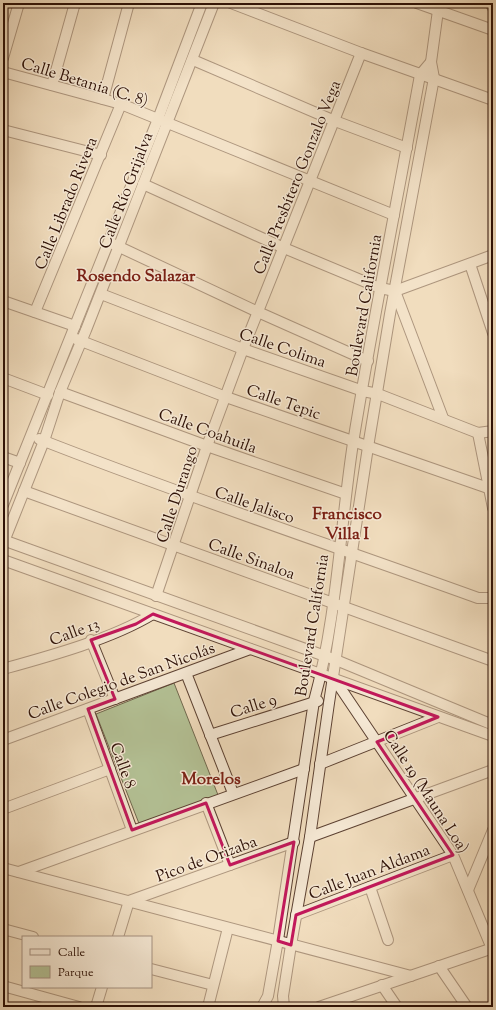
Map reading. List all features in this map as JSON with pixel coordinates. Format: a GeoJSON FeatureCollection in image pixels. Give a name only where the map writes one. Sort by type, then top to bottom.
{"type":"FeatureCollection","features":[{"type":"Feature","properties":{"kind":"street"},"geometry":{"type":"LineString","coordinates":[[3,58],[19,3]]}},
{"type":"Feature","properties":{"kind":"street"},"geometry":{"type":"LineString","coordinates":[[52,85],[75,3]]}},
{"type":"Feature","properties":{"kind":"street"},"geometry":{"type":"LineString","coordinates":[[103,99],[129,3]]}},
{"type":"Feature","properties":{"kind":"street","name":"Calle Río Grijalva"},"geometry":{"type":"LineString","coordinates":[[4,541],[44,441],[60,392],[101,294],[143,184],[162,121],[202,3]]}},
{"type":"Feature","properties":{"kind":"street","name":"Calle Río Grijalva"},"geometry":{"type":"LineString","coordinates":[[3,506],[108,242],[162,121],[193,60],[214,3]]}},
{"type":"Feature","properties":{"kind":"street"},"geometry":{"type":"LineString","coordinates":[[231,3],[417,74],[434,78],[493,100]]}},
{"type":"Feature","properties":{"kind":"street"},"geometry":{"type":"LineString","coordinates":[[417,3],[439,6],[493,30]]}},
{"type":"Feature","properties":{"kind":"street"},"geometry":{"type":"LineString","coordinates":[[490,3],[493,8]]}},
{"type":"Feature","properties":{"kind":"street","name":"Boulevard California"},"geometry":{"type":"LineString","coordinates":[[284,1007],[283,996],[310,837],[351,552],[395,291],[434,78],[431,62],[439,6]]}},
{"type":"Feature","properties":{"kind":"street","name":"Calle Presbítero Gonzalo Vega"},"geometry":{"type":"LineString","coordinates":[[258,312],[311,182],[361,53]]}},
{"type":"Feature","properties":{"kind":"street"},"geometry":{"type":"LineString","coordinates":[[193,60],[335,121],[405,148]]}},
{"type":"Feature","properties":{"kind":"street"},"geometry":{"type":"LineString","coordinates":[[417,74],[431,62]]}},
{"type":"Feature","properties":{"kind":"street","name":"Calle Betania (C. 8)"},"geometry":{"type":"LineString","coordinates":[[3,72],[120,104],[391,214]]}},
{"type":"Feature","properties":{"kind":"street","name":"Boulevard California"},"geometry":{"type":"LineString","coordinates":[[263,1005],[278,942],[314,701],[324,656],[346,494],[363,391],[365,360],[391,214],[405,148],[417,74]]}},
{"type":"Feature","properties":{"kind":"street","name":"Calle Librado Rivera"},"geometry":{"type":"LineString","coordinates":[[36,312],[101,155],[120,104]]}},
{"type":"Feature","properties":{"kind":"street"},"geometry":{"type":"LineString","coordinates":[[3,130],[101,155]]}},
{"type":"Feature","properties":{"kind":"street"},"geometry":{"type":"LineString","coordinates":[[143,184],[284,248],[378,287],[395,291],[493,255]]}},
{"type":"Feature","properties":{"kind":"street"},"geometry":{"type":"LineString","coordinates":[[108,242],[365,360]]}},
{"type":"Feature","properties":{"kind":"street"},"geometry":{"type":"LineString","coordinates":[[470,264],[493,333]]}},
{"type":"Feature","properties":{"kind":"street"},"geometry":{"type":"LineString","coordinates":[[395,291],[444,418]]}},
{"type":"Feature","properties":{"kind":"street","name":"Calle Colima"},"geometry":{"type":"LineString","coordinates":[[101,294],[243,350],[363,391],[378,394],[444,418],[478,433]]}},
{"type":"Feature","properties":{"kind":"street"},"geometry":{"type":"LineString","coordinates":[[3,301],[75,326]]}},
{"type":"Feature","properties":{"kind":"street","name":"Calle Durango"},"geometry":{"type":"LineString","coordinates":[[156,596],[207,446],[258,312]]}},
{"type":"Feature","properties":{"kind":"street","name":"Calle Tepic"},"geometry":{"type":"LineString","coordinates":[[71,337],[226,397],[488,488]]}},
{"type":"Feature","properties":{"kind":"street"},"geometry":{"type":"LineString","coordinates":[[3,378],[48,394]]}},
{"type":"Feature","properties":{"kind":"street","name":"Calle Coahuila"},"geometry":{"type":"LineString","coordinates":[[60,392],[207,446],[346,494]]}},
{"type":"Feature","properties":{"kind":"street"},"geometry":{"type":"LineString","coordinates":[[493,431],[478,433],[493,508]]}},
{"type":"Feature","properties":{"kind":"street","name":"Calle Jalisco"},"geometry":{"type":"LineString","coordinates":[[31,436],[190,497],[351,552],[478,598],[493,598]]}},
{"type":"Feature","properties":{"kind":"street"},"geometry":{"type":"LineString","coordinates":[[3,457],[20,463]]}},
{"type":"Feature","properties":{"kind":"street","name":"Calle Sinaloa"},"geometry":{"type":"LineString","coordinates":[[24,491],[493,661]]}},
{"type":"Feature","properties":{"kind":"street"},"geometry":{"type":"LineString","coordinates":[[4,541],[336,660],[493,725]]}},
{"type":"Feature","properties":{"kind":"street"},"geometry":{"type":"LineString","coordinates":[[3,560],[250,649],[333,677],[438,717],[493,736]]}},
{"type":"Feature","properties":{"kind":"street","name":"Calle 13"},"geometry":{"type":"LineString","coordinates":[[3,669],[48,656],[136,624],[153,614]]}},
{"type":"Feature","properties":{"kind":"street"},"geometry":{"type":"LineString","coordinates":[[92,640],[116,699]]}},
{"type":"Feature","properties":{"kind":"street","name":"Calle Colegio de San Nicolás"},"geometry":{"type":"LineString","coordinates":[[3,740],[186,674],[250,649]]}},
{"type":"Feature","properties":{"kind":"street"},"geometry":{"type":"LineString","coordinates":[[186,674],[233,793]]}},
{"type":"Feature","properties":{"kind":"street","name":"Calle 19 (Mauna Loa)"},"geometry":{"type":"LineString","coordinates":[[333,677],[453,855],[492,949]]}},
{"type":"Feature","properties":{"kind":"street","name":"Calle 9"},"geometry":{"type":"LineString","coordinates":[[210,735],[314,701],[329,701]]}},
{"type":"Feature","properties":{"kind":"street","name":"Calle 8"},"geometry":{"type":"LineString","coordinates":[[88,709],[132,830]]}},
{"type":"Feature","properties":{"kind":"street"},"geometry":{"type":"LineString","coordinates":[[320,764],[438,717]]}},
{"type":"Feature","properties":{"kind":"street"},"geometry":{"type":"LineString","coordinates":[[3,809],[110,769]]}},
{"type":"Feature","properties":{"kind":"street"},"geometry":{"type":"LineString","coordinates":[[19,872],[233,793],[304,769]]}},
{"type":"Feature","properties":{"kind":"street"},"geometry":{"type":"LineString","coordinates":[[310,837],[493,770]]}},
{"type":"Feature","properties":{"kind":"street"},"geometry":{"type":"LineString","coordinates":[[206,803],[230,866]]}},
{"type":"Feature","properties":{"kind":"street"},"geometry":{"type":"LineString","coordinates":[[468,890],[493,830]]}},
{"type":"Feature","properties":{"kind":"street","name":"Pico de Orizaba"},"geometry":{"type":"LineString","coordinates":[[129,901],[294,842]]}},
{"type":"Feature","properties":{"kind":"street","name":"Calle Juan Aldama"},"geometry":{"type":"LineString","coordinates":[[296,915],[453,855]]}},
{"type":"Feature","properties":{"kind":"street"},"geometry":{"type":"LineString","coordinates":[[3,868],[411,976]]}},
{"type":"Feature","properties":{"kind":"street"},"geometry":{"type":"LineString","coordinates":[[370,887],[388,940]]}},
{"type":"Feature","properties":{"kind":"street"},"geometry":{"type":"LineString","coordinates":[[118,936],[129,901]]}},
{"type":"Feature","properties":{"kind":"street"},"geometry":{"type":"LineString","coordinates":[[208,1007],[228,928]]}},
{"type":"Feature","properties":{"kind":"street"},"geometry":{"type":"LineString","coordinates":[[3,929],[29,936]]}},
{"type":"Feature","properties":{"kind":"street"},"geometry":{"type":"LineString","coordinates":[[319,1007],[330,1005],[382,985],[492,949]]}},
{"type":"Feature","properties":{"kind":"street"},"geometry":{"type":"LineString","coordinates":[[439,966],[467,1007]]}},
{"type":"Feature","properties":{"kind":"street"},"geometry":{"type":"LineString","coordinates":[[152,969],[213,985]]}},
{"type":"Feature","properties":{"kind":"street"},"geometry":{"type":"LineString","coordinates":[[382,985],[397,1007]]}},
{"type":"Feature","properties":{"kind":"street"},"geometry":{"type":"LineString","coordinates":[[3,986],[79,1007]]}},
{"type":"Feature","properties":{"kind":"street"},"geometry":{"type":"LineString","coordinates":[[96,1007],[102,988]]}},
{"type":"Feature","properties":{"kind":"street"},"geometry":{"type":"LineString","coordinates":[[263,1005],[275,1003],[284,1007]]}},
{"type":"Feature","properties":{"kind":"highlighted area"},"geometry":{"type":"Polygon","coordinates":[[[153,614],[438,717],[377,742],[453,855],[296,915],[291,945],[278,941],[294,842],[230,865],[206,803],[132,830],[88,709],[115,699],[91,640],[136,624],[153,614]]]}},
{"type":"Feature","properties":{"kind":"green space"},"geometry":{"type":"Polygon","coordinates":[[[174,683],[218,795],[140,826],[96,714],[174,683]]]}},
{"type":"Feature","properties":{"kind":"district","name":"Rosendo Salazar"},"geometry":{"type":"Point","coordinates":[136,275]}},
{"type":"Feature","properties":{"kind":"district","name":"Francisco Villa I"},"geometry":{"type":"Point","coordinates":[347,523]}},
{"type":"Feature","properties":{"kind":"district","name":"Morelos"},"geometry":{"type":"Point","coordinates":[211,778]}}]}
